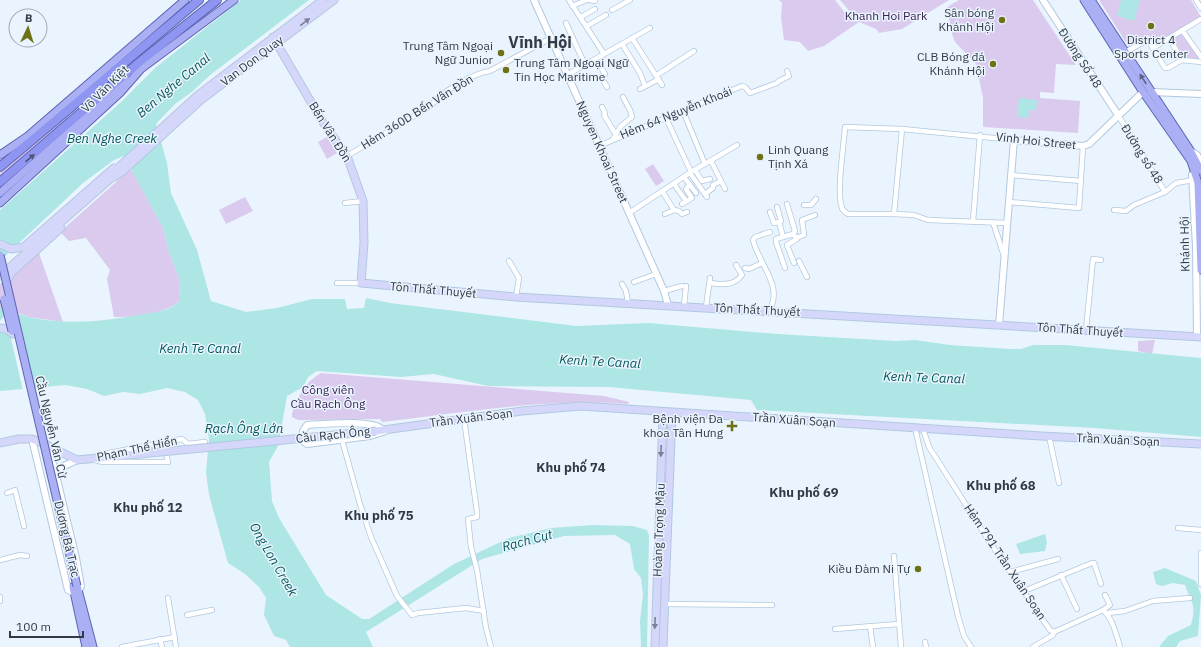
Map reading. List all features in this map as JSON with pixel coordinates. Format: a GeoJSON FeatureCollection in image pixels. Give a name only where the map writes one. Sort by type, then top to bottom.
{"type":"FeatureCollection","features":[{"type":"Feature","properties":{"kind":"highway","name":"Võ Văn Kiệt"},"geometry":{"type":"LineString","coordinates":[[0,168],[4,162],[199,0]]}},
{"type":"Feature","properties":{"kind":"highway","name":"Võ Văn Kiệt"},"geometry":{"type":"LineString","coordinates":[[0,182],[129,76],[142,60],[217,0]]}},
{"type":"Feature","properties":{"kind":"main road","name":"Võ Văn Kiệt"},"geometry":{"type":"LineString","coordinates":[[0,154],[28,136],[186,0]]}},
{"type":"Feature","properties":{"kind":"main road","name":"Võ Văn Kiệt"},"geometry":{"type":"LineString","coordinates":[[142,60],[169,44],[226,0]]}},
{"type":"Feature","properties":{"kind":"main road","name":"Võ Văn Kiệt"},"geometry":{"type":"LineString","coordinates":[[0,204],[120,93],[129,76],[234,0]]}},
{"type":"Feature","properties":{"kind":"main road","name":"Van Don Quay"},"geometry":{"type":"LineString","coordinates":[[123,166],[199,97],[274,40],[323,0]]}},
{"type":"Feature","properties":{"kind":"main road","name":"Van Don Quay"},"geometry":{"type":"LineString","coordinates":[[274,40],[334,0]]}},
{"type":"Feature","properties":{"kind":"main road","name":"Khánh Hội"},"geometry":{"type":"LineString","coordinates":[[1084,0],[1142,92],[1188,151]]}},
{"type":"Feature","properties":{"kind":"main road","name":"Khánh Hội"},"geometry":{"type":"LineString","coordinates":[[1091,0],[1126,52],[1188,151],[1198,174]]}},
{"type":"Feature","properties":{"kind":"main road","name":"Bến Vân Đồn"},"geometry":{"type":"LineString","coordinates":[[274,40],[322,121],[347,156],[363,201],[364,243],[361,283]]}},
{"type":"Feature","properties":{"kind":"main road"},"geometry":{"type":"LineString","coordinates":[[0,193],[120,87],[129,76]]}},
{"type":"Feature","properties":{"kind":"main road"},"geometry":{"type":"LineString","coordinates":[[0,244],[11,249],[24,247],[107,173],[123,166]]}},
{"type":"Feature","properties":{"kind":"main road"},"geometry":{"type":"LineString","coordinates":[[6,284],[13,272],[113,182],[123,166]]}},
{"type":"Feature","properties":{"kind":"main road"},"geometry":{"type":"LineString","coordinates":[[0,273],[123,166]]}},
{"type":"Feature","properties":{"kind":"main road","name":"Cầu Nguyễn Văn Cừ"},"geometry":{"type":"LineString","coordinates":[[76,589],[8,316],[0,278],[123,166]]}},
{"type":"Feature","properties":{"kind":"main road"},"geometry":{"type":"LineString","coordinates":[[1198,174],[1201,270]]}},
{"type":"Feature","properties":{"kind":"main road"},"geometry":{"type":"LineString","coordinates":[[0,193],[9,195]]}},
{"type":"Feature","properties":{"kind":"main road","name":"Cầu Nguyễn Văn Cừ"},"geometry":{"type":"LineString","coordinates":[[0,255],[76,589]]}},
{"type":"Feature","properties":{"kind":"main road","name":"Tôn Thất Thuyết"},"geometry":{"type":"LineString","coordinates":[[361,283],[516,297],[1199,337]]}},
{"type":"Feature","properties":{"kind":"main road"},"geometry":{"type":"LineString","coordinates":[[0,324],[8,316]]}},
{"type":"Feature","properties":{"kind":"main road"},"geometry":{"type":"LineString","coordinates":[[0,328],[6,328],[13,334]]}},
{"type":"Feature","properties":{"kind":"main road","name":"Trần Xuân Soạn"},"geometry":{"type":"LineString","coordinates":[[383,430],[581,406],[672,413],[765,417],[915,428],[1201,445]]}},
{"type":"Feature","properties":{"kind":"main road","name":"Hoàng Trọng Mậu"},"geometry":{"type":"LineString","coordinates":[[654,647],[663,412]]}},
{"type":"Feature","properties":{"kind":"main road","name":"Hoàng Trọng Mậu"},"geometry":{"type":"LineString","coordinates":[[664,647],[672,413]]}},
{"type":"Feature","properties":{"kind":"main road","name":"Cầu Rạch Ông"},"geometry":{"type":"LineString","coordinates":[[140,454],[383,430]]}},
{"type":"Feature","properties":{"kind":"main road"},"geometry":{"type":"LineString","coordinates":[[0,443],[19,439],[32,439],[76,460]]}},
{"type":"Feature","properties":{"kind":"main road","name":"Phạm Thế Hiển"},"geometry":{"type":"LineString","coordinates":[[76,460],[140,454]]}},
{"type":"Feature","properties":{"kind":"main road"},"geometry":{"type":"LineString","coordinates":[[659,514],[668,514]]}},
{"type":"Feature","properties":{"kind":"main road","name":"Dương Bá Trạc"},"geometry":{"type":"LineString","coordinates":[[76,589],[86,647]]}},
{"type":"Feature","properties":{"kind":"main road","name":"Dương Bá Trạc"},"geometry":{"type":"LineString","coordinates":[[76,589],[93,647]]}},
{"type":"Feature","properties":{"kind":"main road"},"geometry":{"type":"LineString","coordinates":[[656,604],[665,604]]}},
{"type":"Feature","properties":{"kind":"street","name":"Nguyen Khoai Street"},"geometry":{"type":"LineString","coordinates":[[534,0],[664,291],[668,305]]}},
{"type":"Feature","properties":{"kind":"street"},"geometry":{"type":"LineString","coordinates":[[569,0],[604,54]]}},
{"type":"Feature","properties":{"kind":"street"},"geometry":{"type":"LineString","coordinates":[[572,6],[588,0],[595,1]]}},
{"type":"Feature","properties":{"kind":"street"},"geometry":{"type":"LineString","coordinates":[[612,10],[630,0]]}},
{"type":"Feature","properties":{"kind":"street","name":"Đường Số 48"},"geometry":{"type":"LineString","coordinates":[[1043,0],[1118,115]]}},
{"type":"Feature","properties":{"kind":"street"},"geometry":{"type":"LineString","coordinates":[[581,17],[595,9]]}},
{"type":"Feature","properties":{"kind":"street"},"geometry":{"type":"LineString","coordinates":[[587,26],[606,16]]}},
{"type":"Feature","properties":{"kind":"street"},"geometry":{"type":"LineString","coordinates":[[1153,48],[1201,19]]}},
{"type":"Feature","properties":{"kind":"street"},"geometry":{"type":"LineString","coordinates":[[566,23],[585,65]]}},
{"type":"Feature","properties":{"kind":"street"},"geometry":{"type":"LineString","coordinates":[[567,75],[650,28]]}},
{"type":"Feature","properties":{"kind":"street"},"geometry":{"type":"LineString","coordinates":[[1182,30],[1201,57]]}},
{"type":"Feature","properties":{"kind":"street","name":"Hẻm 360D Bến Vân Đồn"},"geometry":{"type":"LineString","coordinates":[[347,156],[431,106],[434,100],[462,83],[482,72],[490,71],[551,38]]}},
{"type":"Feature","properties":{"kind":"street"},"geometry":{"type":"LineString","coordinates":[[632,38],[662,85]]}},
{"type":"Feature","properties":{"kind":"street"},"geometry":{"type":"LineString","coordinates":[[1169,38],[1182,60]]}},
{"type":"Feature","properties":{"kind":"street"},"geometry":{"type":"LineString","coordinates":[[1126,52],[1146,40],[1153,48],[1165,68],[1168,68],[1182,60],[1201,62]]}},
{"type":"Feature","properties":{"kind":"street"},"geometry":{"type":"LineString","coordinates":[[622,44],[640,73],[642,87],[694,51]]}},
{"type":"Feature","properties":{"kind":"street"},"geometry":{"type":"LineString","coordinates":[[596,59],[605,74],[601,77],[607,86]]}},
{"type":"Feature","properties":{"kind":"street","name":"Hẻm 64 Nguyễn Khoái"},"geometry":{"type":"LineString","coordinates":[[599,146],[614,137],[666,118],[742,86],[745,87],[750,93],[777,84],[779,81],[789,76],[787,71]]}},
{"type":"Feature","properties":{"kind":"street","name":"Vinh Hoi Street"},"geometry":{"type":"LineString","coordinates":[[894,214],[848,214],[844,212],[840,198],[845,127],[902,129],[1083,146],[1089,144],[1142,92]]}},
{"type":"Feature","properties":{"kind":"street"},"geometry":{"type":"LineString","coordinates":[[1151,92],[1201,94]]}},
{"type":"Feature","properties":{"kind":"street"},"geometry":{"type":"LineString","coordinates":[[614,137],[621,126],[627,123],[632,117],[623,97]]}},
{"type":"Feature","properties":{"kind":"street"},"geometry":{"type":"LineString","coordinates":[[602,107],[614,137]]}},
{"type":"Feature","properties":{"kind":"street"},"geometry":{"type":"LineString","coordinates":[[683,111],[705,164]]}},
{"type":"Feature","properties":{"kind":"street","name":"Đường số 48"},"geometry":{"type":"LineString","coordinates":[[1118,115],[1166,192]]}},
{"type":"Feature","properties":{"kind":"street"},"geometry":{"type":"LineString","coordinates":[[666,118],[706,196],[721,181]]}},
{"type":"Feature","properties":{"kind":"street"},"geometry":{"type":"LineString","coordinates":[[902,129],[894,214],[914,215],[928,220],[1007,223]]}},
{"type":"Feature","properties":{"kind":"street"},"geometry":{"type":"LineString","coordinates":[[973,221],[980,136]]}},
{"type":"Feature","properties":{"kind":"street"},"geometry":{"type":"LineString","coordinates":[[999,325],[1014,140]]}},
{"type":"Feature","properties":{"kind":"street"},"geometry":{"type":"LineString","coordinates":[[629,213],[692,171],[737,145]]}},
{"type":"Feature","properties":{"kind":"street"},"geometry":{"type":"LineString","coordinates":[[1009,202],[1079,208],[1083,146]]}},
{"type":"Feature","properties":{"kind":"street","name":"Khánh Hội"},"geometry":{"type":"LineString","coordinates":[[1188,151],[1197,155],[1201,163]]}},
{"type":"Feature","properties":{"kind":"street"},"geometry":{"type":"LineString","coordinates":[[710,161],[725,189]]}},
{"type":"Feature","properties":{"kind":"street"},"geometry":{"type":"LineString","coordinates":[[692,171],[702,182],[710,178]]}},
{"type":"Feature","properties":{"kind":"street"},"geometry":{"type":"LineString","coordinates":[[1114,210],[1126,211],[1134,205],[1166,192],[1176,183],[1198,174]]}},
{"type":"Feature","properties":{"kind":"street","name":"Khánh Hội"},"geometry":{"type":"LineString","coordinates":[[1198,174],[1199,337]]}},
{"type":"Feature","properties":{"kind":"street"},"geometry":{"type":"LineString","coordinates":[[1011,175],[1081,181]]}},
{"type":"Feature","properties":{"kind":"street"},"geometry":{"type":"LineString","coordinates":[[684,177],[696,192]]}},
{"type":"Feature","properties":{"kind":"street"},"geometry":{"type":"LineString","coordinates":[[674,184],[684,202],[692,198],[686,189],[689,184]]}},
{"type":"Feature","properties":{"kind":"street"},"geometry":{"type":"LineString","coordinates":[[662,191],[674,210]]}},
{"type":"Feature","properties":{"kind":"street"},"geometry":{"type":"LineString","coordinates":[[804,205],[811,205],[816,199]]}},
{"type":"Feature","properties":{"kind":"street"},"geometry":{"type":"LineString","coordinates":[[345,203],[363,201]]}},
{"type":"Feature","properties":{"kind":"street"},"geometry":{"type":"LineString","coordinates":[[787,204],[797,239],[787,245],[794,264]]}},
{"type":"Feature","properties":{"kind":"street"},"geometry":{"type":"LineString","coordinates":[[777,208],[781,221],[778,222],[783,237]]}},
{"type":"Feature","properties":{"kind":"street"},"geometry":{"type":"LineString","coordinates":[[664,214],[674,210],[679,211],[682,214],[687,212]]}},
{"type":"Feature","properties":{"kind":"street"},"geometry":{"type":"LineString","coordinates":[[770,212],[774,223],[778,222]]}},
{"type":"Feature","properties":{"kind":"street"},"geometry":{"type":"LineString","coordinates":[[785,268],[776,239],[804,235],[802,220],[815,215]]}},
{"type":"Feature","properties":{"kind":"street"},"geometry":{"type":"LineString","coordinates":[[993,222],[1004,257]]}},
{"type":"Feature","properties":{"kind":"street"},"geometry":{"type":"LineString","coordinates":[[769,311],[776,293],[753,240],[755,237],[770,232]]}},
{"type":"Feature","properties":{"kind":"street"},"geometry":{"type":"LineString","coordinates":[[1086,330],[1093,259],[1101,260]]}},
{"type":"Feature","properties":{"kind":"street"},"geometry":{"type":"LineString","coordinates":[[799,261],[808,277]]}},
{"type":"Feature","properties":{"kind":"street"},"geometry":{"type":"LineString","coordinates":[[509,262],[519,278],[516,297]]}},
{"type":"Feature","properties":{"kind":"street"},"geometry":{"type":"LineString","coordinates":[[745,268],[749,269],[762,262]]}},
{"type":"Feature","properties":{"kind":"street"},"geometry":{"type":"LineString","coordinates":[[706,307],[710,281],[724,285],[736,281],[742,275],[736,265]]}},
{"type":"Feature","properties":{"kind":"street"},"geometry":{"type":"LineString","coordinates":[[634,282],[656,274]]}},
{"type":"Feature","properties":{"kind":"street","name":"Tôn Thất Thuyết"},"geometry":{"type":"LineString","coordinates":[[337,283],[361,283]]}},
{"type":"Feature","properties":{"kind":"street"},"geometry":{"type":"LineString","coordinates":[[622,284],[626,291],[628,303]]}},
{"type":"Feature","properties":{"kind":"street"},"geometry":{"type":"LineString","coordinates":[[664,291],[684,286],[684,306]]}},
{"type":"Feature","properties":{"kind":"street"},"geometry":{"type":"LineString","coordinates":[[464,419],[477,512],[477,517],[468,519],[471,546],[477,570],[491,647]]}},
{"type":"Feature","properties":{"kind":"street","name":"Trần Xuân Soạn"},"geometry":{"type":"LineString","coordinates":[[368,424],[376,425],[383,430],[376,435],[306,444],[303,431],[307,425],[368,424]]}},
{"type":"Feature","properties":{"kind":"street"},"geometry":{"type":"LineString","coordinates":[[915,428],[943,553],[964,636],[971,647]]}},
{"type":"Feature","properties":{"kind":"street","name":"Hẻm 791 Trần Xuân Soạn"},"geometry":{"type":"LineString","coordinates":[[923,428],[929,447],[1010,572],[1050,630],[1054,632],[1103,610]]}},
{"type":"Feature","properties":{"kind":"street"},"geometry":{"type":"LineString","coordinates":[[1049,436],[1060,483]]}},
{"type":"Feature","properties":{"kind":"street","name":"Dương Bá Trạc"},"geometry":{"type":"LineString","coordinates":[[32,439],[68,590],[76,589],[81,586],[76,558],[49,446]]}},
{"type":"Feature","properties":{"kind":"street","name":"Phạm Thế Hiển"},"geometry":{"type":"LineString","coordinates":[[91,458],[101,454],[182,439],[188,444],[205,442]]}},
{"type":"Feature","properties":{"kind":"street"},"geometry":{"type":"LineString","coordinates":[[342,440],[369,530],[396,596],[412,615],[418,612],[466,608],[484,611]]}},
{"type":"Feature","properties":{"kind":"street","name":"Phạm Thế Hiển"},"geometry":{"type":"LineString","coordinates":[[91,458],[103,462],[168,462],[164,443]]}},
{"type":"Feature","properties":{"kind":"street"},"geometry":{"type":"LineString","coordinates":[[42,482],[49,477],[56,476],[64,466],[76,460]]}},
{"type":"Feature","properties":{"kind":"street"},"geometry":{"type":"LineString","coordinates":[[6,493],[15,490],[24,526]]}},
{"type":"Feature","properties":{"kind":"street"},"geometry":{"type":"LineString","coordinates":[[1178,528],[1201,530]]}},
{"type":"Feature","properties":{"kind":"street"},"geometry":{"type":"LineString","coordinates":[[1201,553],[1201,584]]}},
{"type":"Feature","properties":{"kind":"street"},"geometry":{"type":"LineString","coordinates":[[0,560],[20,555],[27,556]]}},
{"type":"Feature","properties":{"kind":"street"},"geometry":{"type":"LineString","coordinates":[[894,556],[901,647]]}},
{"type":"Feature","properties":{"kind":"street"},"geometry":{"type":"LineString","coordinates":[[1010,572],[1058,559]]}},
{"type":"Feature","properties":{"kind":"street"},"geometry":{"type":"LineString","coordinates":[[1024,591],[1092,563],[1101,584]]}},
{"type":"Feature","properties":{"kind":"street"},"geometry":{"type":"LineString","coordinates":[[1061,575],[1077,609]]}},
{"type":"Feature","properties":{"kind":"street"},"geometry":{"type":"LineString","coordinates":[[1105,595],[1110,605],[1103,610],[1108,613],[1125,611],[1153,601],[1190,598]]}},
{"type":"Feature","properties":{"kind":"street"},"geometry":{"type":"LineString","coordinates":[[168,598],[176,647]]}},
{"type":"Feature","properties":{"kind":"street"},"geometry":{"type":"LineString","coordinates":[[665,604],[772,605]]}},
{"type":"Feature","properties":{"kind":"street"},"geometry":{"type":"LineString","coordinates":[[187,614],[212,610]]}},
{"type":"Feature","properties":{"kind":"street"},"geometry":{"type":"LineString","coordinates":[[1108,613],[1120,647]]}},
{"type":"Feature","properties":{"kind":"street"},"geometry":{"type":"LineString","coordinates":[[835,629],[899,624]]}},
{"type":"Feature","properties":{"kind":"street"},"geometry":{"type":"LineString","coordinates":[[870,626],[872,647]]}},
{"type":"Feature","properties":{"kind":"street"},"geometry":{"type":"LineString","coordinates":[[1033,647],[1053,635],[1054,632]]}},
{"type":"Feature","properties":{"kind":"street"},"geometry":{"type":"LineString","coordinates":[[122,647],[175,637]]}},
{"type":"Feature","properties":{"kind":"street"},"geometry":{"type":"LineString","coordinates":[[160,640],[162,647]]}},
{"type":"Feature","properties":{"kind":"green space","name":"Khanh Hoi Park"},"geometry":{"type":"Polygon","coordinates":[[[779,0],[835,0],[849,18],[852,14],[840,0],[949,0],[902,29],[879,33],[876,29],[859,22],[824,46],[808,51],[800,42],[784,40],[781,18],[782,3],[779,0]]]}},
{"type":"Feature","properties":{"kind":"green space","name":"CLB Bóng đá Khánh Hội"},"geometry":{"type":"Polygon","coordinates":[[[959,0],[1033,0],[1076,65],[1056,64],[1054,93],[1040,92],[1040,98],[1080,101],[1078,133],[983,127],[983,98],[976,64],[955,42],[952,34],[947,7],[959,0]]]}},
{"type":"Feature","properties":{"kind":"green space","name":"District 4 Sports Center"},"geometry":{"type":"Polygon","coordinates":[[[1099,0],[1191,0],[1201,17],[1155,45],[1148,35],[1129,47],[1099,0]]]}},
{"type":"Feature","properties":{"kind":"green space"},"geometry":{"type":"Polygon","coordinates":[[[1182,32],[1198,56],[1198,60],[1184,57],[1173,39],[1182,32]]]}},
{"type":"Feature","properties":{"kind":"green space"},"geometry":{"type":"Polygon","coordinates":[[[67,117],[68,118],[0,178],[0,173],[67,117]]]}},
{"type":"Feature","properties":{"kind":"green space"},"geometry":{"type":"Polygon","coordinates":[[[327,137],[337,153],[327,159],[318,142],[327,137]]]}},
{"type":"Feature","properties":{"kind":"green space"},"geometry":{"type":"Polygon","coordinates":[[[653,164],[664,181],[656,186],[645,169],[653,164]]]}},
{"type":"Feature","properties":{"kind":"green space"},"geometry":{"type":"Polygon","coordinates":[[[127,166],[133,172],[163,228],[169,252],[179,278],[180,300],[175,305],[149,314],[130,317],[114,317],[107,279],[110,270],[86,238],[69,241],[60,232],[115,183],[127,166]]]}},
{"type":"Feature","properties":{"kind":"green space"},"geometry":{"type":"Polygon","coordinates":[[[245,197],[253,211],[226,224],[219,210],[245,197]]]}},
{"type":"Feature","properties":{"kind":"green space"},"geometry":{"type":"Polygon","coordinates":[[[38,247],[63,322],[29,317],[0,307],[0,284],[38,247]]]}},
{"type":"Feature","properties":{"kind":"green space"},"geometry":{"type":"Polygon","coordinates":[[[1155,340],[1152,354],[1138,351],[1138,341],[1155,340]]]}},
{"type":"Feature","properties":{"kind":"green space","name":"Công viên Cầu Rạch Ông"},"geometry":{"type":"Polygon","coordinates":[[[321,373],[604,396],[629,402],[628,404],[566,403],[505,407],[382,422],[380,419],[298,420],[292,417],[292,413],[298,398],[311,380],[321,373]]]}},
{"type":"Feature","properties":{"kind":"water","name":"Kenh Te Canal"},"geometry":{"type":"Polygon","coordinates":[[[241,0],[309,0],[210,75],[193,91],[175,104],[156,124],[167,163],[171,193],[197,250],[211,301],[246,312],[277,308],[312,299],[345,299],[347,309],[364,308],[366,298],[390,303],[576,326],[649,323],[777,334],[896,341],[915,340],[950,345],[1010,349],[1021,349],[1033,345],[1065,345],[1201,358],[1201,437],[1095,428],[757,410],[751,400],[609,387],[488,386],[434,374],[401,377],[317,371],[308,377],[303,387],[287,396],[278,446],[269,462],[272,501],[279,518],[326,595],[362,619],[369,619],[454,564],[509,538],[551,528],[593,525],[633,526],[647,530],[649,535],[647,647],[641,647],[640,621],[643,594],[641,578],[634,569],[630,544],[615,535],[564,536],[482,559],[366,632],[373,647],[290,647],[286,640],[274,636],[264,615],[266,598],[259,587],[245,574],[228,563],[209,495],[206,472],[209,439],[205,414],[198,400],[185,392],[167,388],[140,394],[123,392],[104,396],[87,389],[66,385],[0,391],[0,307],[17,314],[35,318],[71,322],[108,320],[158,312],[172,307],[180,300],[179,278],[169,252],[163,228],[124,156],[114,160],[83,183],[0,261],[0,210],[121,102],[155,68],[241,0]]]}},
{"type":"Feature","properties":{"kind":"water"},"geometry":{"type":"Polygon","coordinates":[[[1121,0],[1140,0],[1134,21],[1117,16],[1121,0]]]}},
{"type":"Feature","properties":{"kind":"water"},"geometry":{"type":"Polygon","coordinates":[[[1019,98],[1037,100],[1036,110],[1029,110],[1028,118],[1017,117],[1019,98]]]}},
{"type":"Feature","properties":{"kind":"water"},"geometry":{"type":"Polygon","coordinates":[[[1045,534],[1047,542],[1045,551],[1020,554],[1016,544],[1045,534]]]}},
{"type":"Feature","properties":{"kind":"water"},"geometry":{"type":"Polygon","coordinates":[[[1165,568],[1196,581],[1201,595],[1198,636],[1180,641],[1176,647],[1159,647],[1168,636],[1191,625],[1193,608],[1185,585],[1173,583],[1162,586],[1156,584],[1153,572],[1165,568]]]}},
{"type":"Feature","properties":{"kind":"pier"},"geometry":{"type":"Polygon","coordinates":[[[9,309],[34,390],[23,391],[10,334],[0,329],[0,321],[9,309]]]}},
{"type":"Feature","properties":{"kind":"place","name":"Sân bóng Khánh Hội"},"geometry":{"type":"Point","coordinates":[1002,20]}},
{"type":"Feature","properties":{"kind":"place","name":"District 4 Sports Center"},"geometry":{"type":"Point","coordinates":[1151,26]}},
{"type":"Feature","properties":{"kind":"place","name":"Trung Tâm Ngoại Ngữ Junior"},"geometry":{"type":"Point","coordinates":[501,53]}},
{"type":"Feature","properties":{"kind":"place","name":"CLB Bóng đá Khánh Hội"},"geometry":{"type":"Point","coordinates":[993,64]}},
{"type":"Feature","properties":{"kind":"place","name":"Trung Tâm Ngoại Ngữ Tin Học Maritime"},"geometry":{"type":"Point","coordinates":[506,70]}},
{"type":"Feature","properties":{"kind":"place","name":"Linh Quang Tịnh Xá"},"geometry":{"type":"Point","coordinates":[760,157]}},
{"type":"Feature","properties":{"kind":"place","name":"Bệnh viện Đa khoa Tân Hưng"},"geometry":{"type":"Point","coordinates":[732,426]}},
{"type":"Feature","properties":{"kind":"place","name":"Kiều Đàm Ni Tự"},"geometry":{"type":"Point","coordinates":[918,569]}},
{"type":"Feature","properties":{"kind":"district","name":"Vĩnh Hội"},"geometry":{"type":"Point","coordinates":[540,42]}},
{"type":"Feature","properties":{"kind":"district","name":"Khu phố 74"},"geometry":{"type":"Point","coordinates":[571,467]}},
{"type":"Feature","properties":{"kind":"district","name":"Khu phố 68"},"geometry":{"type":"Point","coordinates":[1001,485]}},
{"type":"Feature","properties":{"kind":"district","name":"Khu phố 69"},"geometry":{"type":"Point","coordinates":[804,492]}},
{"type":"Feature","properties":{"kind":"district","name":"Khu phố 12"},"geometry":{"type":"Point","coordinates":[148,507]}},
{"type":"Feature","properties":{"kind":"district","name":"Khu phố 75"},"geometry":{"type":"Point","coordinates":[379,515]}},
{"type":"Feature","properties":{"kind":"water label","name":"Ben Nghe Canal"},"geometry":{"type":"Point","coordinates":[173,85]}},
{"type":"Feature","properties":{"kind":"water label","name":"Ben Nghe Creek"},"geometry":{"type":"Point","coordinates":[112,138]}},
{"type":"Feature","properties":{"kind":"water label","name":"Rạch Ông Lớn"},"geometry":{"type":"Point","coordinates":[244,428]}},
{"type":"Feature","properties":{"kind":"water label","name":"Rạch Cụt"},"geometry":{"type":"Point","coordinates":[527,540]}},
{"type":"Feature","properties":{"kind":"water label","name":"Ong Lon Creek"},"geometry":{"type":"Point","coordinates":[274,559]}}]}
